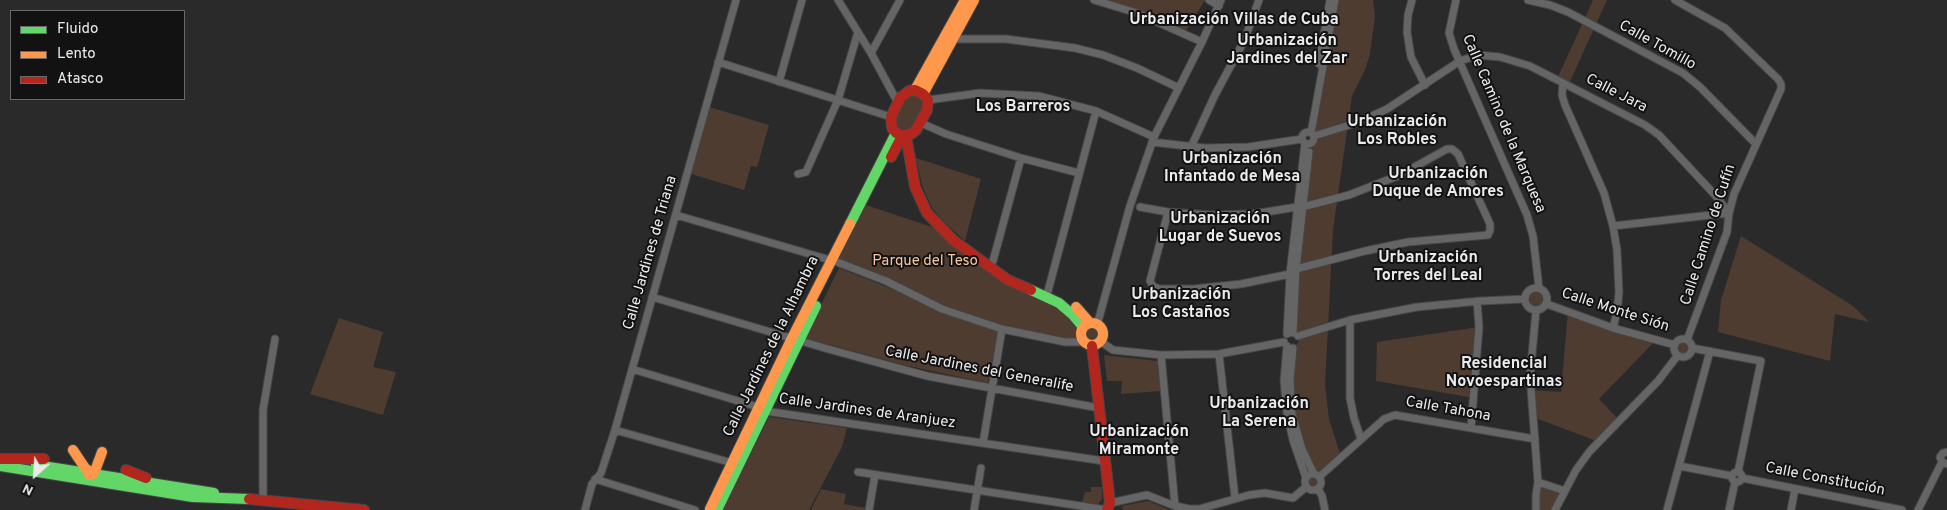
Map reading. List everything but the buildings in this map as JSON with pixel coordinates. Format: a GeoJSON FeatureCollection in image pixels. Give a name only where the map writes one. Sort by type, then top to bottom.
{"type":"FeatureCollection","features":[{"type":"Feature","properties":{"kind":"street","name":"Calle Jardines de Triana"},"geometry":{"type":"LineString","coordinates":[[585,510],[592,484],[601,473],[615,430],[736,0]]}},
{"type":"Feature","properties":{"kind":"street"},"geometry":{"type":"LineString","coordinates":[[779,82],[802,0]]}},
{"type":"Feature","properties":{"kind":"street"},"geometry":{"type":"LineString","coordinates":[[838,0],[871,53],[898,103]]}},
{"type":"Feature","properties":{"kind":"street"},"geometry":{"type":"LineString","coordinates":[[871,53],[900,0]]}},
{"type":"Feature","properties":{"kind":"street"},"geometry":{"type":"LineString","coordinates":[[904,135],[920,123],[927,110],[922,94],[965,0]]}},
{"type":"Feature","properties":{"kind":"street"},"geometry":{"type":"LineString","coordinates":[[922,94],[974,0]]}},
{"type":"Feature","properties":{"kind":"street"},"geometry":{"type":"LineString","coordinates":[[1094,0],[1137,13],[1202,42]]}},
{"type":"Feature","properties":{"kind":"street"},"geometry":{"type":"LineString","coordinates":[[1209,0],[1220,3],[1153,140],[1090,325],[1080,335],[1092,343],[1113,350],[1161,355],[1219,354],[1288,346],[1298,343],[1292,335]]}},
{"type":"Feature","properties":{"kind":"street"},"geometry":{"type":"LineString","coordinates":[[1191,147],[1215,95],[1244,41],[1259,0]]}},
{"type":"Feature","properties":{"kind":"street"},"geometry":{"type":"LineString","coordinates":[[1090,325],[1077,309],[1063,298],[1016,278],[993,262],[958,235],[932,208],[904,135],[892,128],[891,117],[905,93],[980,93],[1039,96],[1096,111],[1153,140],[1191,147],[1248,147],[1314,141],[1311,134],[1330,0]]}},
{"type":"Feature","properties":{"kind":"street"},"geometry":{"type":"LineString","coordinates":[[1311,134],[1335,0]]}},
{"type":"Feature","properties":{"kind":"street"},"geometry":{"type":"LineString","coordinates":[[1412,0],[1408,15],[1411,56],[1425,86]]}},
{"type":"Feature","properties":{"kind":"street","name":"Calle Camino de la Marquesa"},"geometry":{"type":"LineString","coordinates":[[1456,0],[1449,33],[1528,215],[1533,236],[1539,288]]}},
{"type":"Feature","properties":{"kind":"street","name":"Calle Tomillo"},"geometry":{"type":"LineString","coordinates":[[1528,0],[1550,5],[1568,12],[1683,74],[1700,87],[1756,143]]}},
{"type":"Feature","properties":{"kind":"street","name":"Calle Camino de Cufín"},"geometry":{"type":"LineString","coordinates":[[1675,0],[1725,28],[1781,84],[1781,89],[1734,194],[1727,232],[1687,340]]}},
{"type":"Feature","properties":{"kind":"street"},"geometry":{"type":"LineString","coordinates":[[798,174],[806,172],[838,100],[858,32]]}},
{"type":"Feature","properties":{"kind":"street"},"geometry":{"type":"LineString","coordinates":[[952,39],[1006,39],[1074,48],[1137,68],[1179,88]]}},
{"type":"Feature","properties":{"kind":"street","name":"Calle Jara"},"geometry":{"type":"LineString","coordinates":[[1460,61],[1478,55],[1500,57],[1530,66],[1646,124],[1659,135],[1715,195],[1729,213]]}},
{"type":"Feature","properties":{"kind":"street"},"geometry":{"type":"LineString","coordinates":[[1306,487],[1306,478],[1292,440],[1284,381],[1288,346],[1292,335],[1293,271],[1306,142],[1303,134],[1333,131],[1371,116],[1425,86],[1460,61]]}},
{"type":"Feature","properties":{"kind":"street"},"geometry":{"type":"LineString","coordinates":[[718,62],[891,117]]}},
{"type":"Feature","properties":{"kind":"street"},"geometry":{"type":"LineString","coordinates":[[1563,83],[1562,95],[1565,105],[1604,193],[1614,226],[1618,250],[1617,312],[1614,328]]}},
{"type":"Feature","properties":{"kind":"street"},"geometry":{"type":"LineString","coordinates":[[1048,291],[1096,111]]}},
{"type":"Feature","properties":{"kind":"street"},"geometry":{"type":"LineString","coordinates":[[920,123],[946,134],[1021,158],[1079,173]]}},
{"type":"Feature","properties":{"kind":"street"},"geometry":{"type":"LineString","coordinates":[[676,216],[834,261],[886,281],[942,309],[1002,330],[1065,342],[1092,343],[1103,332],[1074,315],[1059,303],[1008,280],[953,240],[927,213],[915,188],[904,135]]}},
{"type":"Feature","properties":{"kind":"street","name":"Calle Jardines de la Alhambra"},"geometry":{"type":"LineString","coordinates":[[712,510],[834,261],[865,201],[904,135]]}},
{"type":"Feature","properties":{"kind":"street"},"geometry":{"type":"LineString","coordinates":[[1140,207],[1168,212],[1211,215],[1253,214],[1300,207],[1349,195],[1400,175],[1447,149],[1458,154],[1490,224],[1490,230],[1488,235],[1408,242],[1365,251],[1241,284],[1193,290],[1159,289],[1153,286],[1150,281],[1168,212]]}},
{"type":"Feature","properties":{"kind":"street"},"geometry":{"type":"LineString","coordinates":[[993,262],[1021,158]]}},
{"type":"Feature","properties":{"kind":"street"},"geometry":{"type":"LineString","coordinates":[[1614,226],[1729,213]]}},
{"type":"Feature","properties":{"kind":"street"},"geometry":{"type":"LineString","coordinates":[[1539,288],[1547,295],[1547,304],[1544,308],[1536,311],[1527,306],[1525,299],[1531,289],[1539,288]]}},
{"type":"Feature","properties":{"kind":"street","name":"Calle Jardines del Generalife"},"geometry":{"type":"LineString","coordinates":[[652,297],[927,376],[1099,408]]}},
{"type":"Feature","properties":{"kind":"street"},"geometry":{"type":"LineString","coordinates":[[1292,335],[1350,320],[1417,307],[1477,301],[1525,299]]}},
{"type":"Feature","properties":{"kind":"street"},"geometry":{"type":"LineString","coordinates":[[1471,428],[1480,327],[1477,301]]}},
{"type":"Feature","properties":{"kind":"street","name":"Calle Monte Sión"},"geometry":{"type":"LineString","coordinates":[[1547,304],[1614,328],[1675,345]]}},
{"type":"Feature","properties":{"kind":"street"},"geometry":{"type":"LineString","coordinates":[[1536,311],[1530,376],[1538,482],[1536,510]]}},
{"type":"Feature","properties":{"kind":"street"},"geometry":{"type":"LineString","coordinates":[[1350,320],[1350,398],[1361,439]]}},
{"type":"Feature","properties":{"kind":"street"},"geometry":{"type":"LineString","coordinates":[[983,443],[1002,330]]}},
{"type":"Feature","properties":{"kind":"street"},"geometry":{"type":"LineString","coordinates":[[258,500],[263,410],[275,339]]}},
{"type":"Feature","properties":{"kind":"street"},"geometry":{"type":"LineString","coordinates":[[1680,339],[1691,343],[1690,353],[1686,356],[1678,355],[1675,345],[1680,339]]}},
{"type":"Feature","properties":{"kind":"street"},"geometry":{"type":"LineString","coordinates":[[1092,343],[1108,507]]}},
{"type":"Feature","properties":{"kind":"street"},"geometry":{"type":"LineString","coordinates":[[1288,346],[1292,414],[1302,449],[1321,484],[1318,489]]}},
{"type":"Feature","properties":{"kind":"street"},"geometry":{"type":"LineString","coordinates":[[1692,348],[1761,361],[1731,510]]}},
{"type":"Feature","properties":{"kind":"street"},"geometry":{"type":"LineString","coordinates":[[1667,510],[1710,351]]}},
{"type":"Feature","properties":{"kind":"street"},"geometry":{"type":"LineString","coordinates":[[1219,354],[1235,498]]}},
{"type":"Feature","properties":{"kind":"street"},"geometry":{"type":"LineString","coordinates":[[1161,355],[1175,506]]}},
{"type":"Feature","properties":{"kind":"street"},"geometry":{"type":"LineString","coordinates":[[1555,510],[1576,470],[1590,451],[1658,381],[1678,355]]}},
{"type":"Feature","properties":{"kind":"street","name":"Calle Jardines de Aranjuez"},"geometry":{"type":"LineString","coordinates":[[632,369],[762,409],[1104,461]]}},
{"type":"Feature","properties":{"kind":"street","name":"Calle Tahona"},"geometry":{"type":"LineString","coordinates":[[1316,475],[1384,419],[1395,415],[1535,439]]}},
{"type":"Feature","properties":{"kind":"street"},"geometry":{"type":"LineString","coordinates":[[615,430],[735,464]]}},
{"type":"Feature","properties":{"kind":"street"},"geometry":{"type":"LineString","coordinates":[[73,450],[85,468],[96,477],[129,484],[146,491]]}},
{"type":"Feature","properties":{"kind":"street"},"geometry":{"type":"LineString","coordinates":[[39,472],[84,477],[95,472],[102,452]]}},
{"type":"Feature","properties":{"kind":"street"},"geometry":{"type":"LineString","coordinates":[[1918,510],[1945,463],[1940,456],[1947,452]]}},
{"type":"Feature","properties":{"kind":"street"},"geometry":{"type":"LineString","coordinates":[[0,459],[258,500]]}},
{"type":"Feature","properties":{"kind":"street"},"geometry":{"type":"LineString","coordinates":[[0,459],[45,459]]}},
{"type":"Feature","properties":{"kind":"street"},"geometry":{"type":"LineString","coordinates":[[0,466],[193,498],[258,500],[364,510]]}},
{"type":"Feature","properties":{"kind":"street","name":"Calle Constitución"},"geometry":{"type":"LineString","coordinates":[[1679,466],[1902,510]]}},
{"type":"Feature","properties":{"kind":"street"},"geometry":{"type":"LineString","coordinates":[[974,510],[981,468]]}},
{"type":"Feature","properties":{"kind":"street"},"geometry":{"type":"LineString","coordinates":[[126,470],[152,480],[186,488]]}},
{"type":"Feature","properties":{"kind":"street"},"geometry":{"type":"LineString","coordinates":[[858,472],[977,491],[1108,507],[1147,495],[1175,506],[1190,509],[1205,508],[1235,498],[1265,493],[1292,498],[1306,487]]}},
{"type":"Feature","properties":{"kind":"street"},"geometry":{"type":"LineString","coordinates":[[869,510],[875,475]]}},
{"type":"Feature","properties":{"kind":"street"},"geometry":{"type":"LineString","coordinates":[[1306,478],[1316,475]]}},
{"type":"Feature","properties":{"kind":"street"},"geometry":{"type":"LineString","coordinates":[[595,479],[695,510]]}},
{"type":"Feature","properties":{"kind":"street"},"geometry":{"type":"LineString","coordinates":[[1538,482],[1565,491]]}},
{"type":"Feature","properties":{"kind":"street"},"geometry":{"type":"LineString","coordinates":[[1306,487],[1312,490],[1318,489]]}},
{"type":"Feature","properties":{"kind":"street"},"geometry":{"type":"LineString","coordinates":[[1318,489],[1322,496],[1325,510]]}},
{"type":"Feature","properties":{"kind":"street"},"geometry":{"type":"LineString","coordinates":[[1791,510],[1795,489]]}},
{"type":"Feature","properties":{"kind":"green space"},"geometry":{"type":"Polygon","coordinates":[[[1094,0],[1205,0],[1184,34],[1094,0]]]}},
{"type":"Feature","properties":{"kind":"green space"},"geometry":{"type":"Polygon","coordinates":[[[1335,0],[1373,0],[1375,16],[1370,54],[1365,70],[1352,96],[1333,230],[1325,385],[1329,419],[1341,457],[1316,475],[1298,438],[1290,380],[1295,347],[1299,341],[1295,334],[1302,207],[1310,144],[1314,139],[1313,134],[1335,0]]]}},
{"type":"Feature","properties":{"kind":"green space"},"geometry":{"type":"Polygon","coordinates":[[[1593,0],[1607,0],[1568,86],[1557,79],[1593,0]]]}},
{"type":"Feature","properties":{"kind":"green space"},"geometry":{"type":"Polygon","coordinates":[[[909,91],[928,100],[921,123],[902,136],[891,117],[909,91]]]}},
{"type":"Feature","properties":{"kind":"green space"},"geometry":{"type":"Polygon","coordinates":[[[706,106],[769,125],[757,167],[751,166],[744,190],[688,173],[706,106]]]}},
{"type":"Feature","properties":{"kind":"green space"},"geometry":{"type":"Polygon","coordinates":[[[916,158],[981,179],[965,241],[932,208],[922,185],[916,158]]]}},
{"type":"Feature","properties":{"kind":"green space","name":"Parque del Teso"},"geometry":{"type":"Polygon","coordinates":[[[866,205],[932,227],[940,227],[1008,280],[1059,303],[1081,331],[1084,342],[971,319],[837,262],[866,205]]]}},
{"type":"Feature","properties":{"kind":"green space"},"geometry":{"type":"Polygon","coordinates":[[[1741,236],[1853,306],[1869,322],[1835,314],[1830,361],[1718,332],[1721,300],[1741,236]]]}},
{"type":"Feature","properties":{"kind":"green space"},"geometry":{"type":"Polygon","coordinates":[[[839,268],[998,331],[988,383],[904,365],[805,338],[839,268]]]}},
{"type":"Feature","properties":{"kind":"green space"},"geometry":{"type":"Polygon","coordinates":[[[1537,291],[1543,294],[1546,300],[1543,306],[1537,309],[1531,306],[1528,300],[1531,294],[1537,291]]]}},
{"type":"Feature","properties":{"kind":"green space"},"geometry":{"type":"Polygon","coordinates":[[[1568,311],[1656,340],[1599,399],[1620,421],[1599,442],[1533,417],[1531,390],[1561,392],[1568,311]]]}},
{"type":"Feature","properties":{"kind":"green space"},"geometry":{"type":"Polygon","coordinates":[[[339,318],[383,332],[373,367],[396,372],[383,415],[310,394],[339,318]]]}},
{"type":"Feature","properties":{"kind":"green space"},"geometry":{"type":"Polygon","coordinates":[[[1092,326],[1098,329],[1101,335],[1098,341],[1092,344],[1086,341],[1083,335],[1086,329],[1092,326]]]}},
{"type":"Feature","properties":{"kind":"green space"},"geometry":{"type":"Polygon","coordinates":[[[1479,327],[1474,398],[1376,381],[1377,342],[1479,327]]]}},
{"type":"Feature","properties":{"kind":"green space"},"geometry":{"type":"Polygon","coordinates":[[[1683,340],[1688,342],[1690,347],[1688,352],[1683,354],[1678,352],[1676,347],[1678,342],[1683,340]]]}},
{"type":"Feature","properties":{"kind":"green space"},"geometry":{"type":"Polygon","coordinates":[[[1104,355],[1157,361],[1161,391],[1121,394],[1122,381],[1107,381],[1104,355]]]}},
{"type":"Feature","properties":{"kind":"green space"},"geometry":{"type":"Polygon","coordinates":[[[769,417],[847,428],[842,447],[809,510],[723,510],[769,417]]]}},
{"type":"Feature","properties":{"kind":"green space"},"geometry":{"type":"Polygon","coordinates":[[[1313,475],[1318,477],[1320,482],[1318,487],[1313,489],[1308,487],[1306,482],[1308,477],[1313,475]]]}},
{"type":"Feature","properties":{"kind":"green space"},"geometry":{"type":"Polygon","coordinates":[[[1538,482],[1565,491],[1555,510],[1536,510],[1538,482]]]}},
{"type":"Feature","properties":{"kind":"green space"},"geometry":{"type":"Polygon","coordinates":[[[1091,487],[1102,487],[1102,499],[1098,504],[1082,503],[1085,492],[1091,492],[1091,487]]]}},
{"type":"Feature","properties":{"kind":"green space"},"geometry":{"type":"Polygon","coordinates":[[[821,489],[846,494],[844,504],[866,508],[865,510],[811,510],[821,489]]]}},
{"type":"Feature","properties":{"kind":"green space"},"geometry":{"type":"Polygon","coordinates":[[[1148,501],[1170,510],[1123,510],[1122,506],[1148,501]]]}},
{"type":"Feature","properties":{"kind":"traffic: fast"},"geometry":{"type":"LineString","coordinates":[[850,224],[896,133]]}},
{"type":"Feature","properties":{"kind":"traffic: fast"},"geometry":{"type":"LineString","coordinates":[[1031,290],[1059,303],[1083,327]]}},
{"type":"Feature","properties":{"kind":"traffic: fast"},"geometry":{"type":"LineString","coordinates":[[717,510],[816,306]]}},
{"type":"Feature","properties":{"kind":"traffic: fast"},"geometry":{"type":"LineString","coordinates":[[36,465],[214,493]]}},
{"type":"Feature","properties":{"kind":"traffic: fast"},"geometry":{"type":"LineString","coordinates":[[0,466],[193,497],[249,499]]}},
{"type":"Feature","properties":{"kind":"traffic: slow"},"geometry":{"type":"LineString","coordinates":[[915,90],[965,0]]}},
{"type":"Feature","properties":{"kind":"traffic: slow"},"geometry":{"type":"LineString","coordinates":[[923,94],[974,0]]}},
{"type":"Feature","properties":{"kind":"traffic: slow"},"geometry":{"type":"LineString","coordinates":[[710,509],[792,338],[850,224]]}},
{"type":"Feature","properties":{"kind":"traffic: slow"},"geometry":{"type":"LineString","coordinates":[[1076,307],[1090,323]]}},
{"type":"Feature","properties":{"kind":"traffic: slow"},"geometry":{"type":"LineString","coordinates":[[1092,323],[1100,326],[1103,334],[1100,342],[1092,345],[1084,342],[1081,334],[1084,326],[1092,323]]}},
{"type":"Feature","properties":{"kind":"traffic: slow"},"geometry":{"type":"LineString","coordinates":[[73,450],[85,468],[93,474]]}},
{"type":"Feature","properties":{"kind":"traffic: slow"},"geometry":{"type":"LineString","coordinates":[[89,475],[95,471],[102,452]]}},
{"type":"Feature","properties":{"kind":"traffic: jam"},"geometry":{"type":"LineString","coordinates":[[915,90],[923,94],[928,100],[927,110],[916,130],[911,134],[902,136],[892,128],[891,117],[900,98],[909,91],[915,90]]}},
{"type":"Feature","properties":{"kind":"traffic: jam"},"geometry":{"type":"LineString","coordinates":[[891,157],[902,136]]}},
{"type":"Feature","properties":{"kind":"traffic: jam"},"geometry":{"type":"LineString","coordinates":[[906,136],[915,187],[927,213],[953,240],[1008,280],[1031,290]]}},
{"type":"Feature","properties":{"kind":"traffic: jam"},"geometry":{"type":"LineString","coordinates":[[1092,346],[1110,503],[1107,510]]}},
{"type":"Feature","properties":{"kind":"traffic: jam"},"geometry":{"type":"LineString","coordinates":[[0,459],[44,459]]}},
{"type":"Feature","properties":{"kind":"traffic: jam"},"geometry":{"type":"LineString","coordinates":[[126,470],[146,478]]}},
{"type":"Feature","properties":{"kind":"traffic: jam"},"geometry":{"type":"LineString","coordinates":[[249,499],[364,510]]}},
{"type":"Feature","properties":{"kind":"district","name":"Urbanización Villas de Cuba"},"geometry":{"type":"Point","coordinates":[1234,21]}},
{"type":"Feature","properties":{"kind":"district","name":"Urbanización Jardines del Zar"},"geometry":{"type":"Point","coordinates":[1287,51]}},
{"type":"Feature","properties":{"kind":"district","name":"Los Barreros"},"geometry":{"type":"Point","coordinates":[1023,108]}},
{"type":"Feature","properties":{"kind":"district","name":"Urbanización Los Robles"},"geometry":{"type":"Point","coordinates":[1397,132]}},
{"type":"Feature","properties":{"kind":"district","name":"Urbanización Infantado de Mesa"},"geometry":{"type":"Point","coordinates":[1232,169]}},
{"type":"Feature","properties":{"kind":"district","name":"Urbanización Duque de Amores"},"geometry":{"type":"Point","coordinates":[1438,184]}},
{"type":"Feature","properties":{"kind":"district","name":"Urbanización Lugar de Suevos"},"geometry":{"type":"Point","coordinates":[1220,229]}},
{"type":"Feature","properties":{"kind":"district","name":"Urbanización Torres del Leal"},"geometry":{"type":"Point","coordinates":[1428,268]}},
{"type":"Feature","properties":{"kind":"district","name":"Urbanización Los Castaños"},"geometry":{"type":"Point","coordinates":[1181,305]}},
{"type":"Feature","properties":{"kind":"district","name":"Residencial Novoespartinas"},"geometry":{"type":"Point","coordinates":[1504,374]}},
{"type":"Feature","properties":{"kind":"district","name":"Urbanización La Serena"},"geometry":{"type":"Point","coordinates":[1259,414]}},
{"type":"Feature","properties":{"kind":"district","name":"Urbanización Miramonte"},"geometry":{"type":"Point","coordinates":[1139,442]}}]}
